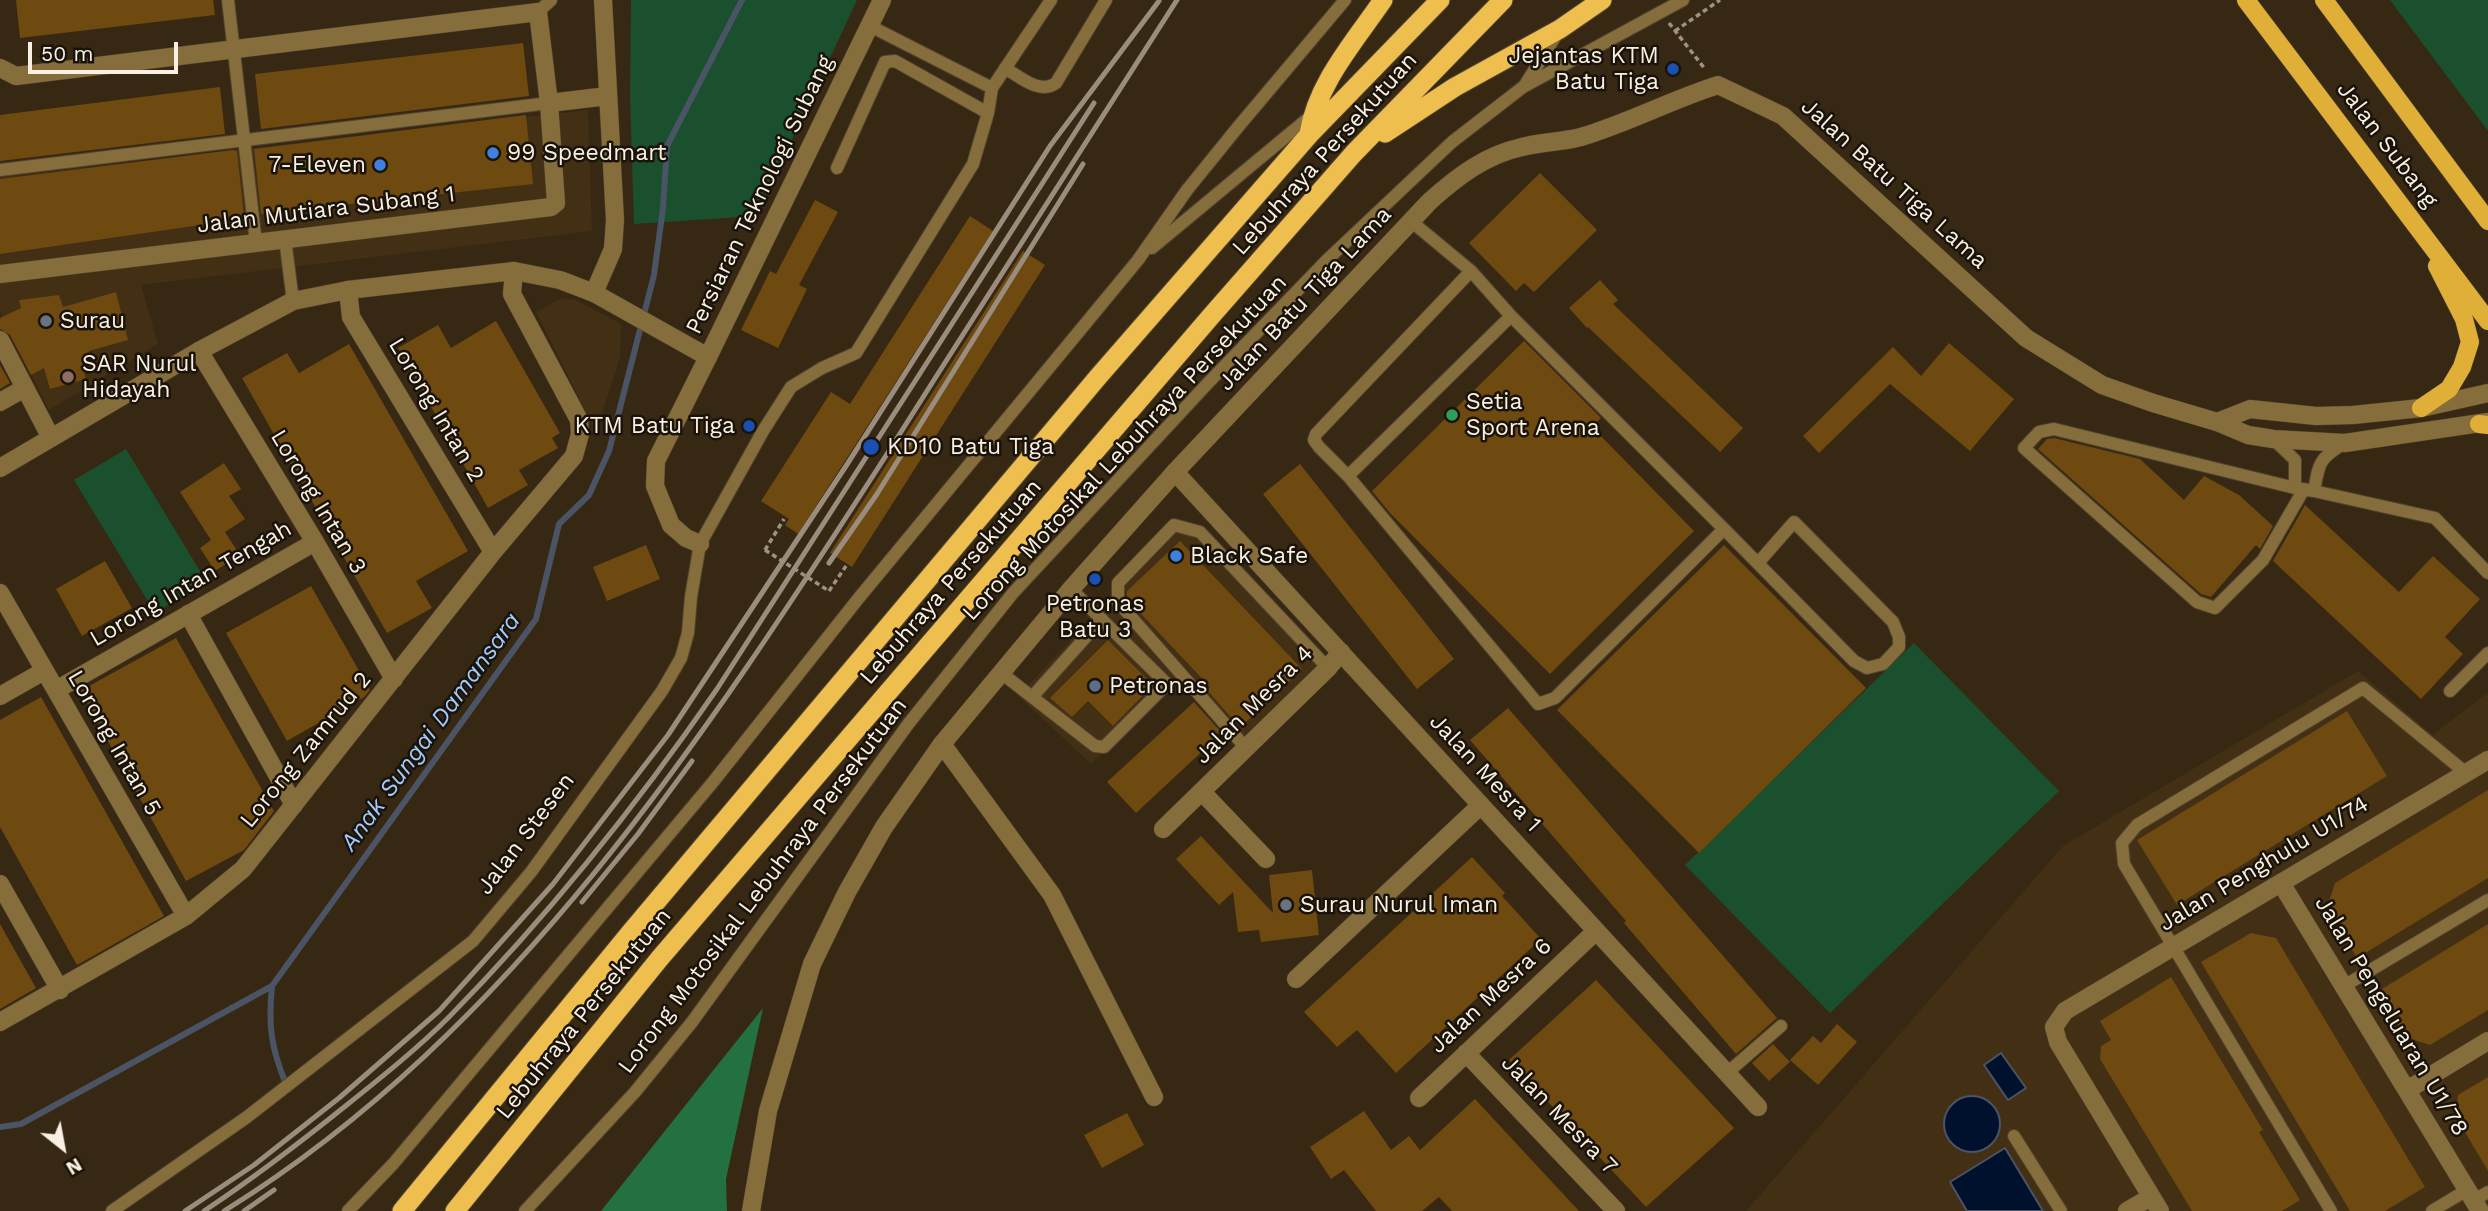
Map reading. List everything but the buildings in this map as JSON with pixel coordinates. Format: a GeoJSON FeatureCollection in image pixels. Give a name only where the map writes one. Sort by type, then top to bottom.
{"type":"FeatureCollection","features":[{"type":"Feature","properties":{"kind":"highway"},"geometry":{"type":"LineString","coordinates":[[1309,135],[1312,114],[1335,68],[1383,0]]}},
{"type":"Feature","properties":{"kind":"highway","name":"Lebuhraya Persekutuan"},"geometry":{"type":"LineString","coordinates":[[402,1211],[630,933],[1053,430],[1309,135],[1440,0]]}},
{"type":"Feature","properties":{"kind":"highway","name":"Lebuhraya Persekutuan"},"geometry":{"type":"LineString","coordinates":[[455,1211],[669,948],[1203,326],[1354,153],[1503,0]]}},
{"type":"Feature","properties":{"kind":"highway"},"geometry":{"type":"LineString","coordinates":[[1354,153],[1455,87],[1560,29],[1602,0]]}},
{"type":"Feature","properties":{"kind":"main road","name":"Jalan Subang"},"geometry":{"type":"LineString","coordinates":[[2246,0],[2488,321]]}},
{"type":"Feature","properties":{"kind":"main road","name":"Jalan Subang"},"geometry":{"type":"LineString","coordinates":[[2324,0],[2488,222]]}},
{"type":"Feature","properties":{"kind":"main road"},"geometry":{"type":"LineString","coordinates":[[2407,211],[2464,319],[2470,342],[2462,367],[2449,389],[2421,408]]}},
{"type":"Feature","properties":{"kind":"street"},"geometry":{"type":"LineString","coordinates":[[594,293],[613,249],[615,220],[603,0]]}},
{"type":"Feature","properties":{"kind":"street","name":"Persiaran Teknologi Subang"},"geometry":{"type":"LineString","coordinates":[[0,468],[199,351],[293,301],[348,290],[514,271],[560,280],[594,293],[708,357],[882,0]]}},
{"type":"Feature","properties":{"kind":"street"},"geometry":{"type":"LineString","coordinates":[[8,72],[233,49],[544,6],[549,103],[608,96]]}},
{"type":"Feature","properties":{"kind":"street","name":"Jalan Batu Tiga Lama"},"geometry":{"type":"LineString","coordinates":[[751,1211],[768,1111],[812,964],[847,892],[884,827],[942,744],[1071,589],[1175,472],[1430,201],[1461,174],[1489,158],[1520,147],[1578,138],[1682,96],[1718,85],[1783,116],[2026,338],[2102,384],[2248,435],[2273,439],[2345,443],[2485,424]]}},
{"type":"Feature","properties":{"kind":"street","name":"Jalan Mutiara Subang 1"},"geometry":{"type":"LineString","coordinates":[[0,274],[551,207],[556,203],[549,103]]}},
{"type":"Feature","properties":{"kind":"street","name":"Lorong Zamrud 2"},"geometry":{"type":"LineString","coordinates":[[0,1022],[186,916],[243,869],[493,552],[574,456],[580,434],[579,420],[512,293],[514,271]]}},
{"type":"Feature","properties":{"kind":"street","name":"Lorong Intan 2"},"geometry":{"type":"LineString","coordinates":[[348,290],[351,317],[493,552]]}},
{"type":"Feature","properties":{"kind":"street"},"geometry":{"type":"LineString","coordinates":[[0,340],[51,438]]}},
{"type":"Feature","properties":{"kind":"street","name":"Lorong Intan 3"},"geometry":{"type":"LineString","coordinates":[[199,351],[315,542],[394,680]]}},
{"type":"Feature","properties":{"kind":"street"},"geometry":{"type":"LineString","coordinates":[[700,544],[687,538],[671,525],[655,486],[656,461],[708,357]]}},
{"type":"Feature","properties":{"kind":"street"},"geometry":{"type":"LineString","coordinates":[[0,402],[25,388]]}},
{"type":"Feature","properties":{"kind":"street"},"geometry":{"type":"LineString","coordinates":[[2217,422],[2250,409],[2316,416],[2353,415],[2421,408],[2488,393]]}},
{"type":"Feature","properties":{"kind":"street","name":"Jalan Mesra 1"},"geometry":{"type":"LineString","coordinates":[[1175,472],[1758,1107]]}},
{"type":"Feature","properties":{"kind":"street","name":"Lorong Intan Tengah"},"geometry":{"type":"LineString","coordinates":[[56,690],[315,542]]}},
{"type":"Feature","properties":{"kind":"street","name":"Lorong Intan 5"},"geometry":{"type":"LineString","coordinates":[[0,593],[186,916]]}},
{"type":"Feature","properties":{"kind":"street"},"geometry":{"type":"LineString","coordinates":[[188,614],[294,805]]}},
{"type":"Feature","properties":{"kind":"street","name":"Jalan Mesra 4"},"geometry":{"type":"LineString","coordinates":[[1163,830],[1328,668],[1341,652]]}},
{"type":"Feature","properties":{"kind":"street"},"geometry":{"type":"LineString","coordinates":[[0,696],[44,671]]}},
{"type":"Feature","properties":{"kind":"street"},"geometry":{"type":"LineString","coordinates":[[942,744],[1052,895],[1154,1097]]}},
{"type":"Feature","properties":{"kind":"street","name":"Jalan Penghulu U1/74"},"geometry":{"type":"LineString","coordinates":[[2155,1204],[2058,1042],[2054,1027],[2066,1011],[2488,760]]}},
{"type":"Feature","properties":{"kind":"street","name":"Jalan Mesra 4"},"geometry":{"type":"LineString","coordinates":[[1202,792],[1266,859]]}},
{"type":"Feature","properties":{"kind":"street"},"geometry":{"type":"LineString","coordinates":[[1296,979],[1481,805]]}},
{"type":"Feature","properties":{"kind":"street","name":"Jalan Pengeluaran U1/78"},"geometry":{"type":"LineString","coordinates":[[2281,883],[2407,1090],[2477,1198]]}},
{"type":"Feature","properties":{"kind":"street"},"geometry":{"type":"LineString","coordinates":[[0,884],[60,990]]}},
{"type":"Feature","properties":{"kind":"street","name":"Jalan Mesra 6"},"geometry":{"type":"LineString","coordinates":[[1419,1098],[1596,931]]}},
{"type":"Feature","properties":{"kind":"street"},"geometry":{"type":"LineString","coordinates":[[2407,1090],[2488,1041]]}},
{"type":"Feature","properties":{"kind":"street","name":"Jalan Mesra 7"},"geometry":{"type":"LineString","coordinates":[[1466,1053],[1616,1211]]}},
{"type":"Feature","properties":{"kind":"street"},"geometry":{"type":"LineString","coordinates":[[2127,1211],[2155,1204]]}},
{"type":"Feature","properties":{"kind":"lane"},"geometry":{"type":"LineString","coordinates":[[228,0],[256,243]]}},
{"type":"Feature","properties":{"kind":"lane"},"geometry":{"type":"LineString","coordinates":[[870,26],[992,89],[1051,0]]}},
{"type":"Feature","properties":{"kind":"lane"},"geometry":{"type":"LineString","coordinates":[[1005,68],[1042,88],[1049,88],[1056,83],[1106,0]]}},
{"type":"Feature","properties":{"kind":"lane"},"geometry":{"type":"LineString","coordinates":[[348,1211],[393,1164],[713,782],[858,599],[1139,260],[1187,190],[1345,0]]}},
{"type":"Feature","properties":{"kind":"lane","name":"Lorong Motosikal Lebuhraya Persekutuan"},"geometry":{"type":"LineString","coordinates":[[525,1211],[635,1092],[692,1022],[909,723],[1013,593],[1208,383],[1328,258],[1452,142],[1523,87],[1683,0]]}},
{"type":"Feature","properties":{"kind":"lane"},"geometry":{"type":"LineString","coordinates":[[1523,87],[1560,29]]}},
{"type":"Feature","properties":{"kind":"lane"},"geometry":{"type":"LineString","coordinates":[[837,169],[885,62],[895,61],[988,113]]}},
{"type":"Feature","properties":{"kind":"lane","name":"Jalan Stesen"},"geometry":{"type":"LineString","coordinates":[[112,1211],[247,1117],[473,942],[531,872],[662,691],[681,657],[688,633],[700,544],[763,431],[791,387],[822,368],[856,353],[973,164],[992,89]]}},
{"type":"Feature","properties":{"kind":"lane"},"geometry":{"type":"LineString","coordinates":[[0,170],[549,103]]}},
{"type":"Feature","properties":{"kind":"lane"},"geometry":{"type":"LineString","coordinates":[[1139,260],[1312,114]]}},
{"type":"Feature","properties":{"kind":"lane"},"geometry":{"type":"LineString","coordinates":[[1412,222],[1471,271],[1511,316],[1854,661],[1867,668],[1882,664],[1899,647],[1899,637],[1893,622],[1794,522],[1758,562]]}},
{"type":"Feature","properties":{"kind":"lane"},"geometry":{"type":"LineString","coordinates":[[285,239],[293,301]]}},
{"type":"Feature","properties":{"kind":"lane"},"geometry":{"type":"LineString","coordinates":[[1471,271],[1315,434],[1314,440],[1348,476],[1538,704],[1555,698],[1724,529]]}},
{"type":"Feature","properties":{"kind":"lane"},"geometry":{"type":"LineString","coordinates":[[1348,476],[1511,316]]}},
{"type":"Feature","properties":{"kind":"lane"},"geometry":{"type":"LineString","coordinates":[[2345,443],[2319,462],[2304,489],[2263,560],[2215,608],[2197,602],[2024,448],[2039,432],[2054,429],[2304,489],[2435,518],[2488,573]]}},
{"type":"Feature","properties":{"kind":"lane"},"geometry":{"type":"LineString","coordinates":[[2273,439],[2295,460],[2304,489]]}},
{"type":"Feature","properties":{"kind":"lane"},"geometry":{"type":"LineString","coordinates":[[1246,748],[1118,602],[1118,583],[1174,525],[1200,532],[1328,668]]}},
{"type":"Feature","properties":{"kind":"lane"},"geometry":{"type":"LineString","coordinates":[[1000,672],[1095,746],[1104,747],[1167,684],[1071,589]]}},
{"type":"Feature","properties":{"kind":"lane"},"geometry":{"type":"LineString","coordinates":[[1032,696],[1102,620]]}},
{"type":"Feature","properties":{"kind":"lane"},"geometry":{"type":"LineString","coordinates":[[2450,691],[2488,653]]}},
{"type":"Feature","properties":{"kind":"lane"},"geometry":{"type":"LineString","coordinates":[[2331,1211],[2124,864],[2122,843],[2137,825],[2363,688],[2466,774]]}},
{"type":"Feature","properties":{"kind":"lane"},"geometry":{"type":"LineString","coordinates":[[2344,986],[2488,900]]}},
{"type":"Feature","properties":{"kind":"lane"},"geometry":{"type":"LineString","coordinates":[[1727,1073],[1781,1026]]}},
{"type":"Feature","properties":{"kind":"lane"},"geometry":{"type":"LineString","coordinates":[[2014,1136],[2060,1211]]}},
{"type":"Feature","properties":{"kind":"lane"},"geometry":{"type":"LineString","coordinates":[[2432,1211],[2477,1198]]}},
{"type":"Feature","properties":{"kind":"path"},"geometry":{"type":"LineString","coordinates":[[1675,31],[1720,0]]}},
{"type":"Feature","properties":{"kind":"path"},"geometry":{"type":"LineString","coordinates":[[1661,13],[1718,85]]}},
{"type":"Feature","properties":{"kind":"path"},"geometry":{"type":"LineString","coordinates":[[784,519],[765,550],[829,591],[846,566]]}},
{"type":"Feature","properties":{"kind":"shaded area"},"geometry":{"type":"Polygon","coordinates":[[[588,110],[592,231],[141,285],[158,344],[49,410],[0,312],[0,177],[588,110]]]}},
{"type":"Feature","properties":{"kind":"shaded area"},"geometry":{"type":"Polygon","coordinates":[[[561,298],[576,300],[621,324],[620,357],[596,432],[536,312],[561,298]]]}},
{"type":"Feature","properties":{"kind":"shaded area"},"geometry":{"type":"Polygon","coordinates":[[[1174,531],[1197,535],[1320,666],[1246,738],[1187,674],[1091,764],[1018,696],[1174,531]]]}},
{"type":"Feature","properties":{"kind":"shaded area"},"geometry":{"type":"Polygon","coordinates":[[[2358,671],[2433,735],[2488,692],[2488,1211],[1746,1211],[2063,846],[2358,671]]]}},
{"type":"Feature","properties":{"kind":"green space"},"geometry":{"type":"Polygon","coordinates":[[[631,0],[857,0],[756,216],[634,224],[630,96],[631,0]]]}},
{"type":"Feature","properties":{"kind":"green space"},"geometry":{"type":"Polygon","coordinates":[[[2390,0],[2488,0],[2488,131],[2390,0]]]}},
{"type":"Feature","properties":{"kind":"green space"},"geometry":{"type":"Polygon","coordinates":[[[126,449],[206,581],[155,613],[74,480],[126,449]]]}},
{"type":"Feature","properties":{"kind":"green space"},"geometry":{"type":"Polygon","coordinates":[[[1914,643],[2059,791],[1830,1013],[1685,865],[1914,643]]]}},
{"type":"Feature","properties":{"kind":"green space"},"geometry":{"type":"Polygon","coordinates":[[[763,1008],[726,1179],[727,1211],[601,1211],[763,1008]]]}},
{"type":"Feature","properties":{"kind":"water"},"geometry":{"type":"Polygon","coordinates":[[[2001,1053],[2026,1088],[2008,1100],[1984,1065],[2001,1053]]]}},
{"type":"Feature","properties":{"kind":"water"},"geometry":{"type":"Polygon","coordinates":[[[1966,1096],[1978,1096],[1988,1100],[1996,1108],[2000,1124],[1996,1140],[1988,1148],[1978,1152],[1966,1152],[1956,1148],[1948,1140],[1944,1130],[1944,1118],[1948,1108],[1956,1100],[1966,1096]]]}},
{"type":"Feature","properties":{"kind":"water"},"geometry":{"type":"Polygon","coordinates":[[[2005,1148],[2043,1211],[1967,1211],[1950,1182],[2005,1148]]]}},
{"type":"Feature","properties":{"kind":"waterway","name":"Anak Sungai Damansara"},"geometry":{"type":"LineString","coordinates":[[0,1127],[21,1124],[272,986],[536,619],[559,524],[589,495],[609,451],[654,275],[663,208],[667,146],[742,0]]}},
{"type":"Feature","properties":{"kind":"waterway"},"geometry":{"type":"LineString","coordinates":[[272,986],[272,1036],[286,1084]]}},
{"type":"Feature","properties":{"kind":"railway"},"geometry":{"type":"LineString","coordinates":[[224,1211],[328,1138],[424,1056],[513,966],[596,870],[674,770],[748,666],[1177,0]]}},
{"type":"Feature","properties":{"kind":"railway"},"geometry":{"type":"LineString","coordinates":[[185,1211],[254,1165],[339,1098],[439,1011],[553,884],[668,735],[846,466],[1050,146],[1159,1]]}},
{"type":"Feature","properties":{"kind":"railway"},"geometry":{"type":"LineString","coordinates":[[204,1211],[313,1132],[425,1040],[486,979],[590,859],[717,689],[1094,103]]}},
{"type":"Feature","properties":{"kind":"railway"},"geometry":{"type":"LineString","coordinates":[[829,563],[877,494],[1083,164]]}},
{"type":"Feature","properties":{"kind":"railway"},"geometry":{"type":"LineString","coordinates":[[582,902],[638,834],[692,761]]}},
{"type":"Feature","properties":{"kind":"railway"},"geometry":{"type":"LineString","coordinates":[[244,1211],[274,1190]]}},
{"type":"Feature","properties":{"kind":"place","name":"Jejantas KTM Batu Tiga"},"geometry":{"type":"Point","coordinates":[1673,69]}},
{"type":"Feature","properties":{"kind":"place","name":"99 Speedmart"},"geometry":{"type":"Point","coordinates":[493,153]}},
{"type":"Feature","properties":{"kind":"place","name":"7-Eleven"},"geometry":{"type":"Point","coordinates":[380,165]}},
{"type":"Feature","properties":{"kind":"place","name":"Surau"},"geometry":{"type":"Point","coordinates":[46,321]}},
{"type":"Feature","properties":{"kind":"place","name":"SAR Nurul Hidayah"},"geometry":{"type":"Point","coordinates":[68,377]}},
{"type":"Feature","properties":{"kind":"place","name":"Setia Sport Arena"},"geometry":{"type":"Point","coordinates":[1452,415]}},
{"type":"Feature","properties":{"kind":"place","name":"KTM Batu Tiga"},"geometry":{"type":"Point","coordinates":[749,426]}},
{"type":"Feature","properties":{"kind":"place","name":"KD10 Batu Tiga"},"geometry":{"type":"Point","coordinates":[871,447]}},
{"type":"Feature","properties":{"kind":"place","name":"Black Safe"},"geometry":{"type":"Point","coordinates":[1176,556]}},
{"type":"Feature","properties":{"kind":"place","name":"Petronas Batu 3"},"geometry":{"type":"Point","coordinates":[1095,579]}},
{"type":"Feature","properties":{"kind":"place","name":"Petronas"},"geometry":{"type":"Point","coordinates":[1095,686]}},
{"type":"Feature","properties":{"kind":"place","name":"Surau Nurul Iman"},"geometry":{"type":"Point","coordinates":[1286,905]}}]}
